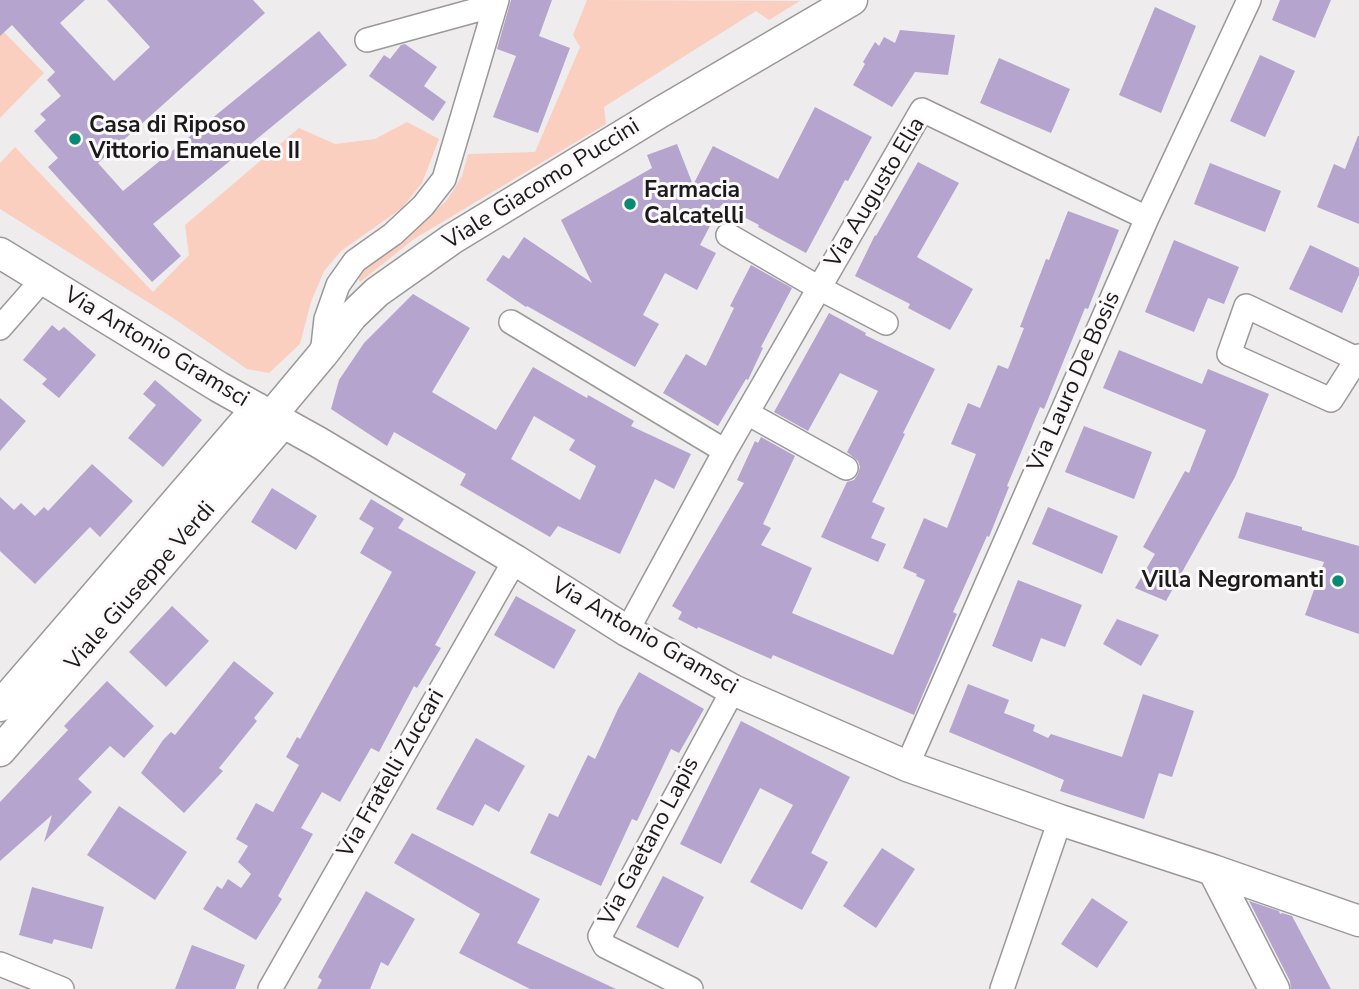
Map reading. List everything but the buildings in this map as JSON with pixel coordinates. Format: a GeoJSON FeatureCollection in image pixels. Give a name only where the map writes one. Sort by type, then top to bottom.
{"type":"FeatureCollection","features":[{"type":"Feature","properties":{"kind":"street","name":"Viale Giacomo Puccini"},"geometry":{"type":"LineString","coordinates":[[271,416],[352,316],[377,292],[452,239],[852,0]]}},
{"type":"Feature","properties":{"kind":"street","name":"Via Lauro De Bosis"},"geometry":{"type":"LineString","coordinates":[[907,766],[1147,218],[1249,0]]}},
{"type":"Feature","properties":{"kind":"street"},"geometry":{"type":"LineString","coordinates":[[322,355],[326,319],[338,285],[355,261],[393,234],[424,206],[444,179],[496,3]]}},
{"type":"Feature","properties":{"kind":"street"},"geometry":{"type":"LineString","coordinates":[[367,40],[496,3]]}},
{"type":"Feature","properties":{"kind":"street","name":"Via Augusto Elia"},"geometry":{"type":"LineString","coordinates":[[627,631],[725,451],[922,110],[1147,218]]}},
{"type":"Feature","properties":{"kind":"street"},"geometry":{"type":"LineString","coordinates":[[728,235],[886,323]]}},
{"type":"Feature","properties":{"kind":"street","name":"Via Antonio Gramsci"},"geometry":{"type":"LineString","coordinates":[[0,253],[515,559],[627,631],[733,690],[907,766],[1359,921]]}},
{"type":"Feature","properties":{"kind":"street"},"geometry":{"type":"LineString","coordinates":[[0,328],[43,280]]}},
{"type":"Feature","properties":{"kind":"street"},"geometry":{"type":"LineString","coordinates":[[1247,306],[1358,357],[1331,400],[1229,354],[1247,306]]}},
{"type":"Feature","properties":{"kind":"street"},"geometry":{"type":"LineString","coordinates":[[511,322],[725,451]]}},
{"type":"Feature","properties":{"kind":"street"},"geometry":{"type":"LineString","coordinates":[[747,413],[846,468]]}},
{"type":"Feature","properties":{"kind":"street","name":"Viale Giuseppe Verdi"},"geometry":{"type":"LineString","coordinates":[[0,706],[271,416]]}},
{"type":"Feature","properties":{"kind":"street","name":"Viale Giuseppe Verdi"},"geometry":{"type":"LineString","coordinates":[[0,751],[271,416]]}},
{"type":"Feature","properties":{"kind":"street","name":"Via Fratelli Zuccari"},"geometry":{"type":"LineString","coordinates":[[270,989],[515,559]]}},
{"type":"Feature","properties":{"kind":"street","name":"Via Gaetano Lapis"},"geometry":{"type":"LineString","coordinates":[[691,989],[605,946],[600,936],[733,690]]}},
{"type":"Feature","properties":{"kind":"street"},"geometry":{"type":"LineString","coordinates":[[1002,989],[1060,820]]}},
{"type":"Feature","properties":{"kind":"street"},"geometry":{"type":"LineString","coordinates":[[1213,870],[1274,989]]}},
{"type":"Feature","properties":{"kind":"street"},"geometry":{"type":"LineString","coordinates":[[0,964],[62,989]]}},
{"type":"Feature","properties":{"kind":"shaded area"},"geometry":{"type":"Polygon","coordinates":[[[587,0],[800,1],[769,20],[756,11],[604,107],[606,124],[414,239],[360,282],[357,275],[422,224],[447,200],[462,176],[468,154],[535,152],[580,47],[573,35],[587,0]]]}},
{"type":"Feature","properties":{"kind":"shaded area"},"geometry":{"type":"Polygon","coordinates":[[[0,28],[44,73],[0,118],[0,28]]]}},
{"type":"Feature","properties":{"kind":"shaded area"},"geometry":{"type":"Polygon","coordinates":[[[407,122],[439,139],[422,183],[402,208],[341,251],[324,271],[311,302],[300,344],[269,373],[247,369],[173,318],[0,209],[0,163],[15,147],[153,292],[189,255],[185,225],[299,128],[335,144],[375,139],[407,122]]]}},
{"type":"Feature","properties":{"kind":"place","name":"Casa di Riposo Vittorio Emanuele II"},"geometry":{"type":"Point","coordinates":[75,139]}},
{"type":"Feature","properties":{"kind":"place","name":"Farmacia Calcatelli"},"geometry":{"type":"Point","coordinates":[630,204]}},
{"type":"Feature","properties":{"kind":"place","name":"Villa Negromanti"},"geometry":{"type":"Point","coordinates":[1338,581]}}]}
